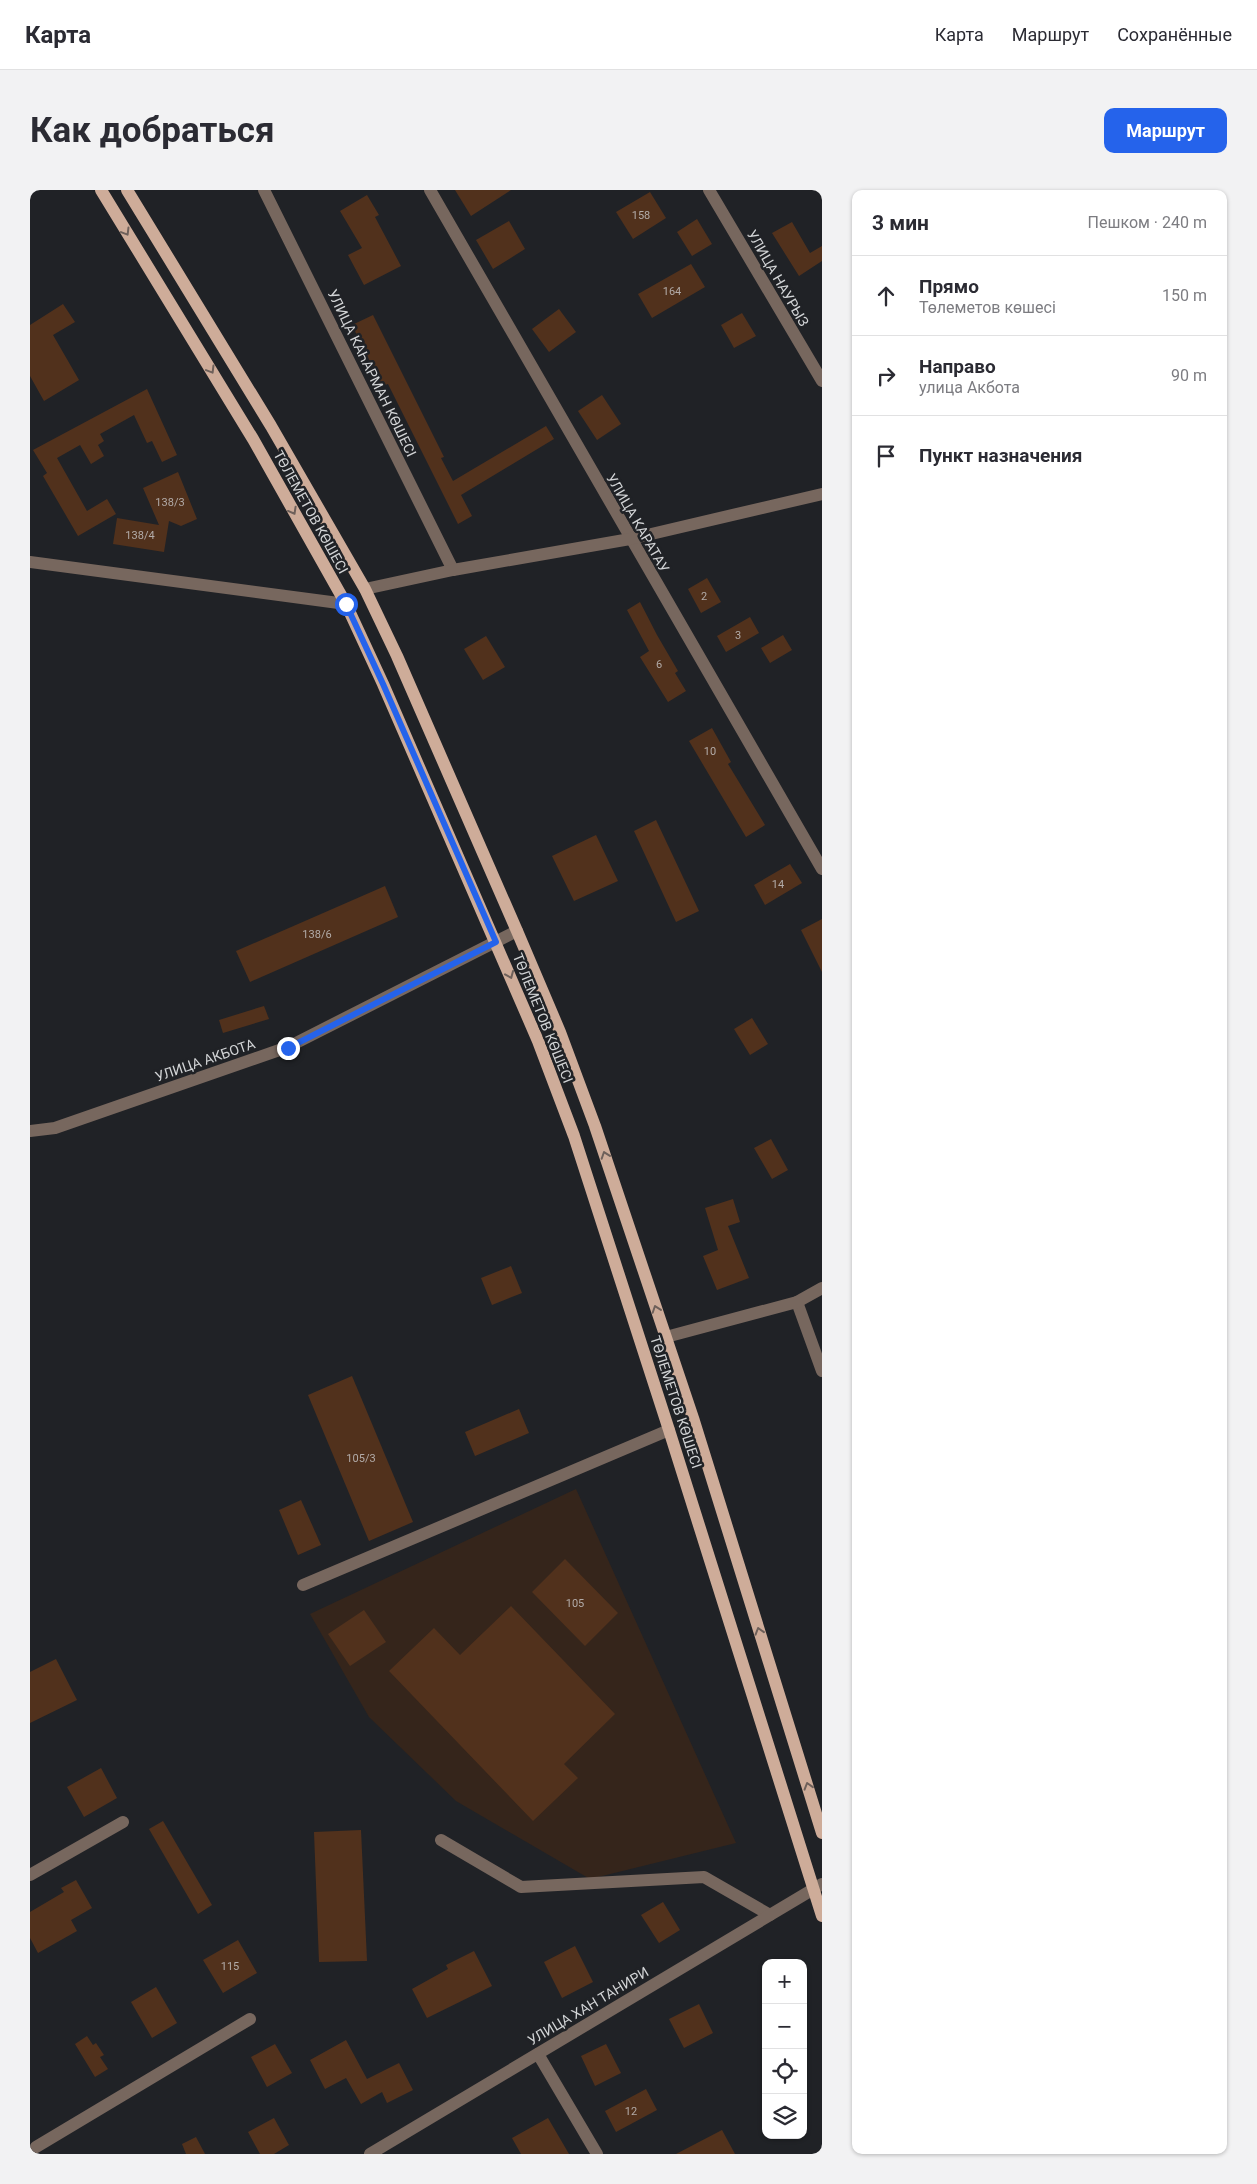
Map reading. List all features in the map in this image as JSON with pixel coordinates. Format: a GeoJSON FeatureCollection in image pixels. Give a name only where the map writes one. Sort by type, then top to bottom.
{"type":"FeatureCollection","features":[{"type":"Feature","properties":{"kind":"main road","name":"ТӨЛЕМЕТОВ КӨШЕСІ"},"geometry":{"type":"LineString","coordinates":[[101,190],[253,439],[346,604],[383,684],[538,1041],[574,1136],[818,1887],[822,1916]]}},
{"type":"Feature","properties":{"kind":"main road","name":"ТӨЛЕМЕТОВ КӨШЕСІ"},"geometry":{"type":"LineString","coordinates":[[127,190],[271,426],[365,589],[401,665],[560,1032],[595,1126],[697,1430],[822,1833]]}},
{"type":"Feature","properties":{"kind":"street","name":"УЛИЦА КАҺАРМАН КӨШЕСІ"},"geometry":{"type":"LineString","coordinates":[[264,190],[453,570]]}},
{"type":"Feature","properties":{"kind":"street","name":"УЛИЦА КАРАТАУ"},"geometry":{"type":"LineString","coordinates":[[430,190],[822,869]]}},
{"type":"Feature","properties":{"kind":"street","name":"УЛИЦА НАУРЫЗ"},"geometry":{"type":"LineString","coordinates":[[709,190],[822,381]]}},
{"type":"Feature","properties":{"kind":"street"},"geometry":{"type":"LineString","coordinates":[[365,589],[453,570],[630,539],[822,494]]}},
{"type":"Feature","properties":{"kind":"street"},"geometry":{"type":"LineString","coordinates":[[30,562],[346,604]]}},
{"type":"Feature","properties":{"kind":"street","name":"УЛИЦА АКБОТА"},"geometry":{"type":"LineString","coordinates":[[30,1132],[55,1128],[288,1048],[517,931]]}},
{"type":"Feature","properties":{"kind":"street"},"geometry":{"type":"LineString","coordinates":[[666,1337],[797,1302],[822,1288]]}},
{"type":"Feature","properties":{"kind":"street"},"geometry":{"type":"LineString","coordinates":[[797,1302],[822,1371]]}},
{"type":"Feature","properties":{"kind":"street"},"geometry":{"type":"LineString","coordinates":[[303,1585],[669,1430]]}},
{"type":"Feature","properties":{"kind":"street"},"geometry":{"type":"LineString","coordinates":[[30,1875],[123,1822]]}},
{"type":"Feature","properties":{"kind":"street"},"geometry":{"type":"LineString","coordinates":[[441,1840],[521,1886],[704,1877],[770,1915]]}},
{"type":"Feature","properties":{"kind":"street","name":"УЛИЦА ХАН ТАНИРИ"},"geometry":{"type":"LineString","coordinates":[[370,2154],[818,1887]]}},
{"type":"Feature","properties":{"kind":"street"},"geometry":{"type":"LineString","coordinates":[[35,2146],[250,2020]]}},
{"type":"Feature","properties":{"kind":"street"},"geometry":{"type":"LineString","coordinates":[[538,2054],[597,2154]]}},
{"type":"Feature","properties":{"kind":"shaded area"},"geometry":{"type":"Polygon","coordinates":[[[576,1489],[736,1843],[590,1879],[456,1801],[369,1717],[310,1614],[576,1489]]]}},
{"type":"Feature","properties":{"kind":"building"},"geometry":{"type":"Polygon","coordinates":[[[455,190],[511,190],[471,216],[455,190]]]}},
{"type":"Feature","properties":{"kind":"building"},"geometry":{"type":"Polygon","coordinates":[[[650,192],[666,218],[633,239],[616,212],[650,192]]]}},
{"type":"Feature","properties":{"kind":"building"},"geometry":{"type":"Polygon","coordinates":[[[367,195],[379,215],[375,217],[401,266],[364,285],[348,255],[362,248],[340,211],[367,195]]]}},
{"type":"Feature","properties":{"kind":"building"},"geometry":{"type":"Polygon","coordinates":[[[697,219],[712,244],[692,256],[677,232],[697,219]]]}},
{"type":"Feature","properties":{"kind":"building"},"geometry":{"type":"Polygon","coordinates":[[[509,221],[525,249],[493,269],[476,240],[509,221]]]}},
{"type":"Feature","properties":{"kind":"building"},"geometry":{"type":"Polygon","coordinates":[[[792,222],[810,253],[822,246],[822,261],[799,276],[772,233],[792,222]]]}},
{"type":"Feature","properties":{"kind":"building"},"geometry":{"type":"Polygon","coordinates":[[[691,264],[705,287],[652,318],[638,294],[691,264]]]}},
{"type":"Feature","properties":{"kind":"building"},"geometry":{"type":"Polygon","coordinates":[[[63,304],[75,322],[53,335],[79,380],[44,401],[30,376],[30,325],[63,304]]]}},
{"type":"Feature","properties":{"kind":"building"},"geometry":{"type":"Polygon","coordinates":[[[559,309],[576,332],[549,352],[532,329],[559,309]]]}},
{"type":"Feature","properties":{"kind":"building"},"geometry":{"type":"Polygon","coordinates":[[[742,313],[756,336],[734,348],[721,325],[742,313]]]}},
{"type":"Feature","properties":{"kind":"building"},"geometry":{"type":"Polygon","coordinates":[[[373,315],[444,457],[441,458],[453,481],[546,426],[554,439],[461,495],[472,516],[458,524],[388,384],[382,386],[352,325],[373,315]]]}},
{"type":"Feature","properties":{"kind":"building"},"geometry":{"type":"Polygon","coordinates":[[[147,389],[177,455],[162,462],[152,441],[147,443],[134,415],[100,434],[104,441],[98,445],[104,456],[91,464],[80,445],[57,458],[87,511],[107,499],[116,514],[78,536],[43,476],[47,473],[33,450],[147,389]]]}},
{"type":"Feature","properties":{"kind":"building"},"geometry":{"type":"Polygon","coordinates":[[[602,395],[621,424],[597,440],[578,411],[602,395]]]}},
{"type":"Feature","properties":{"kind":"building"},"geometry":{"type":"Polygon","coordinates":[[[178,472],[197,519],[181,526],[169,521],[164,552],[113,544],[117,518],[159,525],[143,488],[178,472]]]}},
{"type":"Feature","properties":{"kind":"building"},"geometry":{"type":"Polygon","coordinates":[[[707,578],[721,602],[701,613],[688,589],[707,578]]]}},
{"type":"Feature","properties":{"kind":"building"},"geometry":{"type":"Polygon","coordinates":[[[640,602],[678,671],[675,673],[686,691],[668,702],[640,657],[649,651],[627,610],[640,602]]]}},
{"type":"Feature","properties":{"kind":"building"},"geometry":{"type":"Polygon","coordinates":[[[750,617],[759,633],[726,652],[717,636],[750,617]]]}},
{"type":"Feature","properties":{"kind":"building"},"geometry":{"type":"Polygon","coordinates":[[[783,635],[792,650],[770,663],[761,648],[783,635]]]}},
{"type":"Feature","properties":{"kind":"building"},"geometry":{"type":"Polygon","coordinates":[[[486,636],[505,667],[483,680],[464,649],[486,636]]]}},
{"type":"Feature","properties":{"kind":"building"},"geometry":{"type":"Polygon","coordinates":[[[712,728],[731,762],[728,764],[765,825],[746,837],[689,741],[712,728]]]}},
{"type":"Feature","properties":{"kind":"building"},"geometry":{"type":"Polygon","coordinates":[[[656,820],[699,911],[676,922],[634,831],[656,820]]]}},
{"type":"Feature","properties":{"kind":"building"},"geometry":{"type":"Polygon","coordinates":[[[596,835],[618,881],[574,901],[552,856],[596,835]]]}},
{"type":"Feature","properties":{"kind":"building"},"geometry":{"type":"Polygon","coordinates":[[[790,864],[802,883],[765,905],[754,885],[790,864]]]}},
{"type":"Feature","properties":{"kind":"building"},"geometry":{"type":"Polygon","coordinates":[[[385,886],[398,917],[250,982],[236,951],[385,886]]]}},
{"type":"Feature","properties":{"kind":"building"},"geometry":{"type":"Polygon","coordinates":[[[822,919],[822,972],[801,930],[822,919]]]}},
{"type":"Feature","properties":{"kind":"building"},"geometry":{"type":"Polygon","coordinates":[[[264,1006],[269,1019],[223,1033],[219,1020],[264,1006]]]}},
{"type":"Feature","properties":{"kind":"building"},"geometry":{"type":"Polygon","coordinates":[[[752,1018],[768,1044],[750,1055],[734,1029],[752,1018]]]}},
{"type":"Feature","properties":{"kind":"building"},"geometry":{"type":"Polygon","coordinates":[[[771,1139],[788,1170],[772,1179],[754,1148],[771,1139]]]}},
{"type":"Feature","properties":{"kind":"building"},"geometry":{"type":"Polygon","coordinates":[[[733,1199],[740,1222],[728,1226],[749,1278],[717,1290],[703,1256],[718,1250],[705,1208],[733,1199]]]}},
{"type":"Feature","properties":{"kind":"building"},"geometry":{"type":"Polygon","coordinates":[[[511,1266],[522,1293],[492,1305],[481,1278],[511,1266]]]}},
{"type":"Feature","properties":{"kind":"building"},"geometry":{"type":"Polygon","coordinates":[[[352,1376],[413,1522],[369,1541],[308,1395],[352,1376]]]}},
{"type":"Feature","properties":{"kind":"building"},"geometry":{"type":"Polygon","coordinates":[[[519,1409],[529,1433],[475,1456],[465,1432],[519,1409]]]}},
{"type":"Feature","properties":{"kind":"building"},"geometry":{"type":"Polygon","coordinates":[[[301,1500],[321,1545],[298,1555],[279,1510],[301,1500]]]}},
{"type":"Feature","properties":{"kind":"building"},"geometry":{"type":"Polygon","coordinates":[[[565,1559],[618,1613],[585,1646],[532,1592],[565,1559]]]}},
{"type":"Feature","properties":{"kind":"building"},"geometry":{"type":"Polygon","coordinates":[[[511,1606],[615,1714],[564,1764],[578,1778],[533,1821],[389,1671],[434,1628],[460,1655],[511,1606]]]}},
{"type":"Feature","properties":{"kind":"building"},"geometry":{"type":"Polygon","coordinates":[[[364,1610],[386,1642],[350,1666],[328,1634],[364,1610]]]}},
{"type":"Feature","properties":{"kind":"building"},"geometry":{"type":"Polygon","coordinates":[[[56,1659],[77,1700],[30,1723],[30,1672],[56,1659]]]}},
{"type":"Feature","properties":{"kind":"building"},"geometry":{"type":"Polygon","coordinates":[[[101,1768],[117,1798],[84,1817],[67,1787],[101,1768]]]}},
{"type":"Feature","properties":{"kind":"building"},"geometry":{"type":"Polygon","coordinates":[[[163,1821],[212,1905],[198,1914],[149,1829],[163,1821]]]}},
{"type":"Feature","properties":{"kind":"building"},"geometry":{"type":"Polygon","coordinates":[[[361,1830],[367,1961],[319,1962],[314,1832],[361,1830]]]}},
{"type":"Feature","properties":{"kind":"building"},"geometry":{"type":"Polygon","coordinates":[[[76,1880],[92,1908],[71,1920],[77,1931],[38,1953],[30,1938],[30,1912],[64,1892],[61,1888],[76,1880]]]}},
{"type":"Feature","properties":{"kind":"building"},"geometry":{"type":"Polygon","coordinates":[[[663,1902],[680,1930],[659,1943],[641,1915],[663,1902]]]}},
{"type":"Feature","properties":{"kind":"building"},"geometry":{"type":"Polygon","coordinates":[[[238,1940],[257,1973],[223,1993],[203,1960],[238,1940]]]}},
{"type":"Feature","properties":{"kind":"building"},"geometry":{"type":"Polygon","coordinates":[[[575,1946],[593,1982],[562,1998],[544,1962],[575,1946]]]}},
{"type":"Feature","properties":{"kind":"building"},"geometry":{"type":"Polygon","coordinates":[[[474,1951],[492,1986],[427,2018],[412,1989],[448,1969],[446,1965],[474,1951]]]}},
{"type":"Feature","properties":{"kind":"building"},"geometry":{"type":"Polygon","coordinates":[[[156,1987],[177,2023],[152,2038],[131,2002],[156,1987]]]}},
{"type":"Feature","properties":{"kind":"building"},"geometry":{"type":"Polygon","coordinates":[[[699,2004],[713,2033],[684,2048],[669,2019],[699,2004]]]}},
{"type":"Feature","properties":{"kind":"building"},"geometry":{"type":"Polygon","coordinates":[[[87,2036],[93,2045],[96,2043],[104,2055],[100,2057],[108,2069],[95,2077],[75,2044],[87,2036]]]}},
{"type":"Feature","properties":{"kind":"building"},"geometry":{"type":"Polygon","coordinates":[[[346,2040],[367,2079],[399,2063],[413,2090],[387,2103],[382,2092],[361,2104],[346,2078],[325,2089],[310,2060],[346,2040]]]}},
{"type":"Feature","properties":{"kind":"building"},"geometry":{"type":"Polygon","coordinates":[[[275,2044],[292,2073],[267,2087],[251,2057],[275,2044]]]}},
{"type":"Feature","properties":{"kind":"building"},"geometry":{"type":"Polygon","coordinates":[[[606,2044],[621,2073],[595,2086],[581,2056],[606,2044]]]}},
{"type":"Feature","properties":{"kind":"building"},"geometry":{"type":"Polygon","coordinates":[[[646,2089],[657,2110],[616,2132],[605,2111],[646,2089]]]}},
{"type":"Feature","properties":{"kind":"building"},"geometry":{"type":"Polygon","coordinates":[[[274,2118],[289,2145],[274,2154],[260,2154],[248,2132],[274,2118]]]}},
{"type":"Feature","properties":{"kind":"building"},"geometry":{"type":"Polygon","coordinates":[[[548,2118],[569,2154],[521,2154],[512,2138],[548,2118]]]}},
{"type":"Feature","properties":{"kind":"building"},"geometry":{"type":"Polygon","coordinates":[[[722,2130],[735,2154],[676,2154],[722,2130]]]}},
{"type":"Feature","properties":{"kind":"building"},"geometry":{"type":"Polygon","coordinates":[[[196,2137],[205,2154],[186,2154],[182,2144],[196,2137]]]}},
{"type":"Feature","properties":{"kind":"route"},"geometry":{"type":"LineString","coordinates":[[288,1048],[496,942],[346,604]]}}]}
